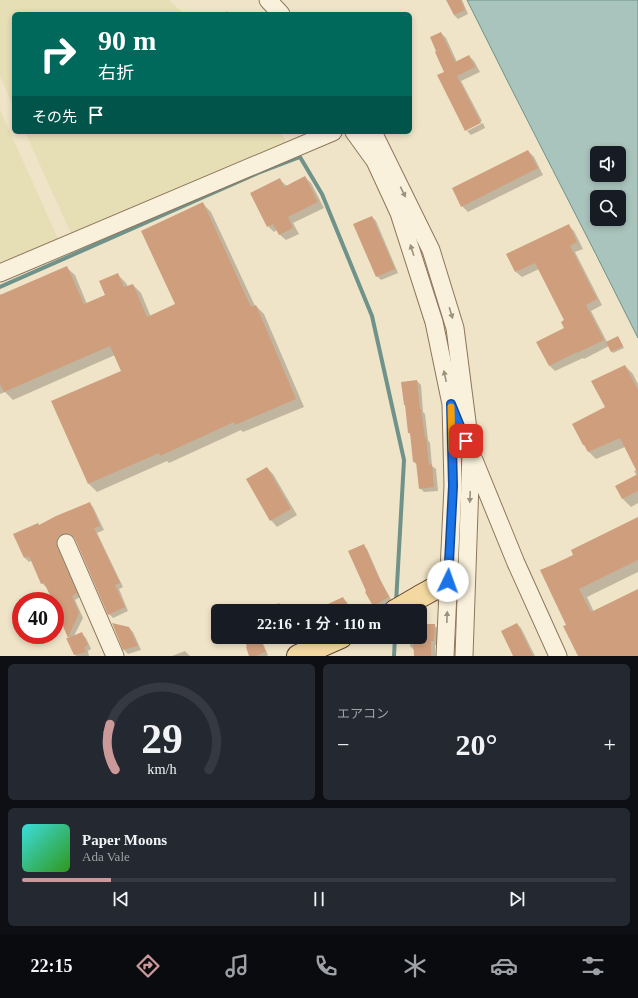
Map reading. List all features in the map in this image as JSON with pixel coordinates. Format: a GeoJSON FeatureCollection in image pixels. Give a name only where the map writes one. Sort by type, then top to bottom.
{"type":"FeatureCollection","features":[{"type":"Feature","properties":{"kind":"main road"},"geometry":{"type":"LineString","coordinates":[[407,604],[448,581]]}},
{"type":"Feature","properties":{"kind":"main road"},"geometry":{"type":"LineString","coordinates":[[298,656],[325,644]]}},
{"type":"Feature","properties":{"kind":"street"},"geometry":{"type":"LineString","coordinates":[[268,0],[280,12]]}},
{"type":"Feature","properties":{"kind":"street"},"geometry":{"type":"LineString","coordinates":[[281,0],[292,12]]}},
{"type":"Feature","properties":{"kind":"street"},"geometry":{"type":"LineString","coordinates":[[0,274],[328,134]]}},
{"type":"Feature","properties":{"kind":"street"},"geometry":{"type":"LineString","coordinates":[[355,134],[375,161],[399,213],[434,322],[451,404],[453,486],[445,656]]}},
{"type":"Feature","properties":{"kind":"street"},"geometry":{"type":"LineString","coordinates":[[374,134],[431,250],[455,328],[471,453],[464,656]]}},
{"type":"Feature","properties":{"kind":"street"},"geometry":{"type":"LineString","coordinates":[[451,404],[516,563],[558,656]]}},
{"type":"Feature","properties":{"kind":"street"},"geometry":{"type":"LineString","coordinates":[[66,543],[115,656]]}},
{"type":"Feature","properties":{"kind":"shaded area"},"geometry":{"type":"Polygon","coordinates":[[[0,0],[169,0],[182,12],[12,12],[12,103],[0,76],[0,0]]]}},
{"type":"Feature","properties":{"kind":"shaded area"},"geometry":{"type":"Polygon","coordinates":[[[0,110],[60,243],[0,270],[0,110]]]}},
{"type":"Feature","properties":{"kind":"shaded area"},"geometry":{"type":"Polygon","coordinates":[[[26,134],[281,134],[287,142],[74,240],[26,134]]]}},
{"type":"Feature","properties":{"kind":"water"},"geometry":{"type":"Polygon","coordinates":[[[467,0],[638,0],[638,338],[467,0]]]}},
{"type":"Feature","properties":{"kind":"building"},"geometry":{"type":"Polygon","coordinates":[[[446,0],[461,0],[465,10],[454,15],[446,0]]]}},
{"type":"Feature","properties":{"kind":"building"},"geometry":{"type":"Polygon","coordinates":[[[441,32],[455,62],[469,55],[475,67],[457,76],[481,123],[465,131],[437,75],[444,72],[430,37],[441,32]]]}},
{"type":"Feature","properties":{"kind":"building"},"geometry":{"type":"Polygon","coordinates":[[[528,150],[538,168],[461,207],[452,188],[528,150]]]}},
{"type":"Feature","properties":{"kind":"building"},"geometry":{"type":"Polygon","coordinates":[[[305,176],[318,202],[288,217],[293,228],[279,235],[273,224],[267,227],[250,193],[280,178],[284,187],[305,176]]]}},
{"type":"Feature","properties":{"kind":"building"},"geometry":{"type":"Polygon","coordinates":[[[203,202],[251,307],[256,305],[296,399],[235,425],[234,422],[160,456],[159,453],[88,484],[51,401],[121,371],[110,346],[4,392],[0,384],[0,295],[67,266],[84,304],[105,295],[99,281],[118,273],[124,287],[133,284],[147,317],[175,304],[141,231],[203,202]]]}},
{"type":"Feature","properties":{"kind":"building"},"geometry":{"type":"Polygon","coordinates":[[[372,216],[395,269],[376,277],[353,224],[372,216]]]}},
{"type":"Feature","properties":{"kind":"building"},"geometry":{"type":"Polygon","coordinates":[[[569,224],[577,242],[570,246],[597,299],[586,305],[604,340],[549,366],[536,342],[564,328],[561,322],[564,320],[535,263],[515,272],[506,254],[569,224]]]}},
{"type":"Feature","properties":{"kind":"building"},"geometry":{"type":"Polygon","coordinates":[[[618,336],[623,346],[611,352],[606,342],[618,336]]]}},
{"type":"Feature","properties":{"kind":"building"},"geometry":{"type":"Polygon","coordinates":[[[625,365],[638,390],[638,474],[620,438],[588,452],[572,424],[605,407],[591,381],[625,365]]]}},
{"type":"Feature","properties":{"kind":"building"},"geometry":{"type":"Polygon","coordinates":[[[417,380],[429,465],[432,464],[434,487],[419,489],[416,462],[413,462],[410,433],[408,433],[401,382],[417,380]]]}},
{"type":"Feature","properties":{"kind":"building"},"geometry":{"type":"Polygon","coordinates":[[[267,467],[291,509],[270,521],[246,479],[267,467]]]}},
{"type":"Feature","properties":{"kind":"building"},"geometry":{"type":"Polygon","coordinates":[[[638,474],[638,491],[622,499],[615,486],[638,474]]]}},
{"type":"Feature","properties":{"kind":"building"},"geometry":{"type":"Polygon","coordinates":[[[90,502],[100,526],[94,528],[120,583],[115,585],[125,607],[108,615],[75,539],[72,535],[67,533],[62,534],[56,541],[57,547],[77,593],[72,596],[79,613],[68,638],[64,628],[64,592],[48,592],[44,583],[41,584],[29,556],[24,558],[13,534],[38,523],[39,525],[56,516],[90,502]]]}},
{"type":"Feature","properties":{"kind":"building"},"geometry":{"type":"Polygon","coordinates":[[[638,517],[638,560],[579,589],[591,612],[638,589],[638,656],[578,656],[563,626],[566,625],[540,570],[573,555],[571,550],[638,517]]]}},
{"type":"Feature","properties":{"kind":"building"},"geometry":{"type":"Polygon","coordinates":[[[364,544],[389,597],[377,604],[372,604],[365,592],[366,591],[348,551],[364,544]]]}},
{"type":"Feature","properties":{"kind":"building"},"geometry":{"type":"Polygon","coordinates":[[[343,597],[346,604],[328,604],[343,597]]]}},
{"type":"Feature","properties":{"kind":"building"},"geometry":{"type":"Polygon","coordinates":[[[112,623],[129,627],[138,646],[123,650],[112,623]]]}},
{"type":"Feature","properties":{"kind":"building"},"geometry":{"type":"Polygon","coordinates":[[[517,623],[533,656],[513,656],[501,631],[517,623]]]}},
{"type":"Feature","properties":{"kind":"building"},"geometry":{"type":"Polygon","coordinates":[[[427,624],[435,624],[434,641],[431,641],[431,656],[414,656],[413,644],[427,644],[427,624]]]}},
{"type":"Feature","properties":{"kind":"building"},"geometry":{"type":"Polygon","coordinates":[[[82,632],[88,645],[84,647],[86,652],[74,655],[66,638],[82,632]]]}},
{"type":"Feature","properties":{"kind":"building"},"geometry":{"type":"Polygon","coordinates":[[[246,644],[262,644],[266,652],[256,656],[249,656],[246,644]]]}},
{"type":"Feature","properties":{"kind":"waterway"},"geometry":{"type":"LineString","coordinates":[[0,287],[258,173],[300,157],[322,194],[372,316],[404,460],[396,603]]}},
{"type":"Feature","properties":{"kind":"waterway"},"geometry":{"type":"LineString","coordinates":[[394,656],[395,644]]}},
{"type":"Feature","properties":{"kind":"slow traffic"},"geometry":{"type":"LineString","coordinates":[[451,407],[452,450]]}},
{"type":"Feature","properties":{"kind":"route"},"geometry":{"type":"LineString","coordinates":[[448,581],[453,486],[451,404],[466,441]]}}]}
